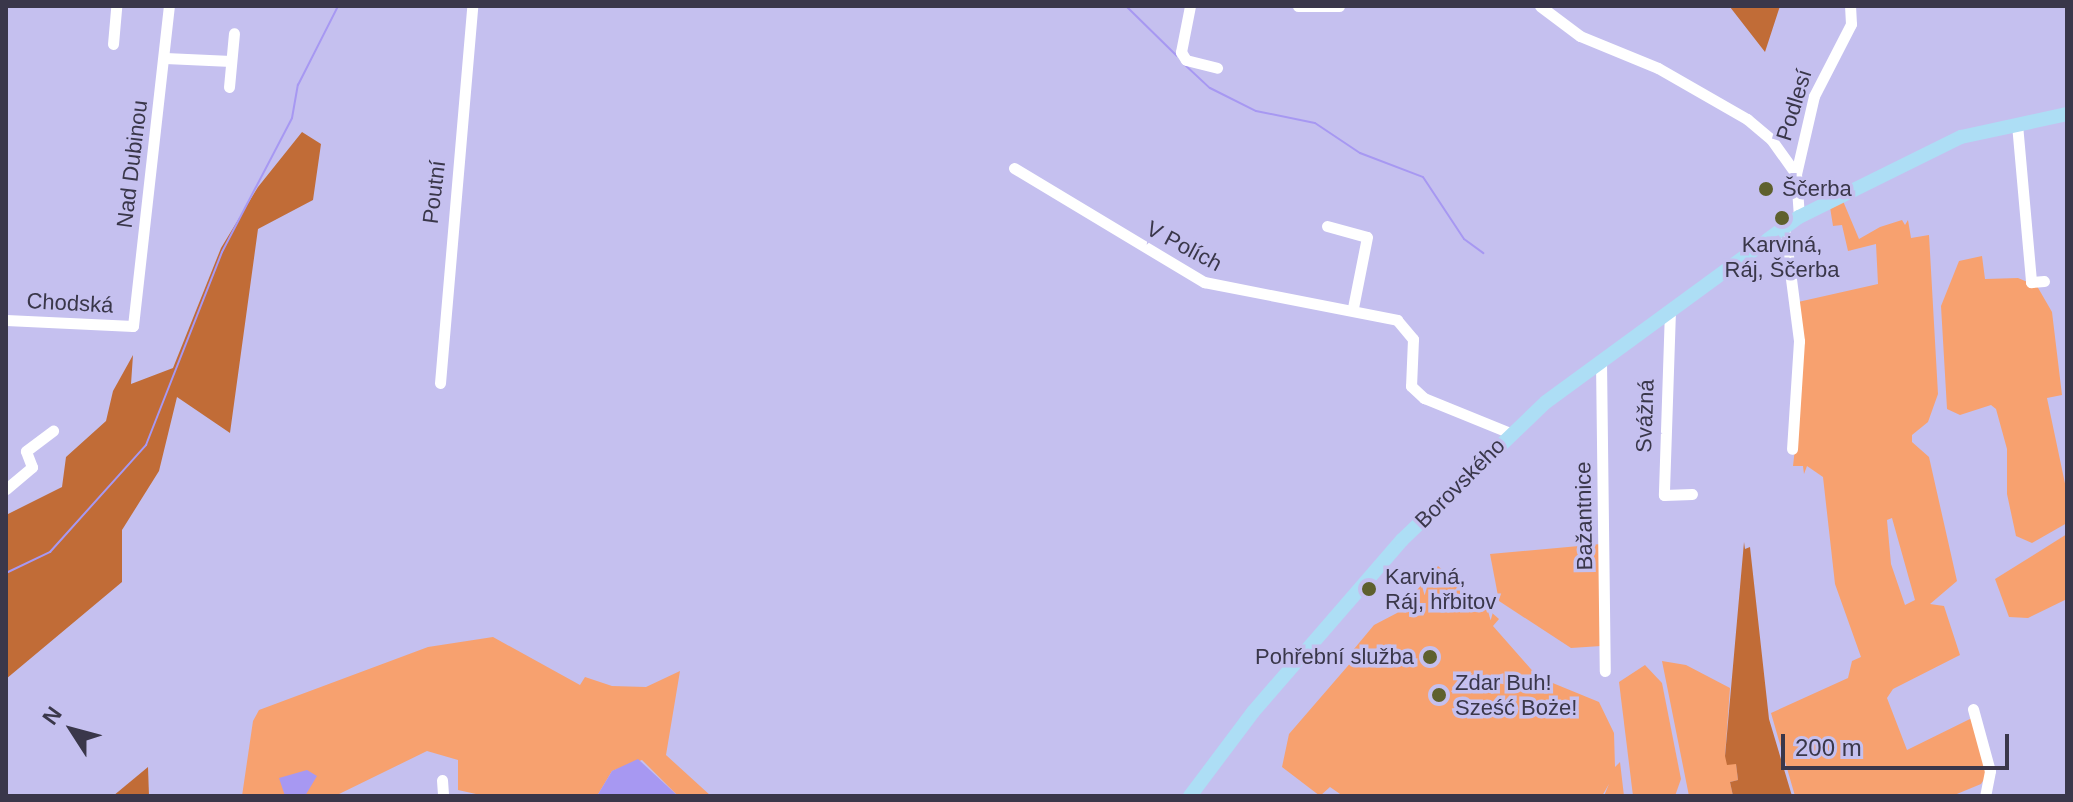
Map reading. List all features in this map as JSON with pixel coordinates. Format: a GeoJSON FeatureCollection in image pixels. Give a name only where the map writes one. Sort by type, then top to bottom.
{"type":"FeatureCollection","features":[{"type":"Feature","properties":{"kind":"main road","name":"Borovského"},"geometry":{"type":"LineString","coordinates":[[1190,796],[1330,621],[1510,433],[1601,361],[1799,217],[1961,137],[2067,114]]}},
{"type":"Feature","properties":{"kind":"street"},"geometry":{"type":"LineString","coordinates":[[113,44],[116,6]]}},
{"type":"Feature","properties":{"kind":"street","name":"Nad Dubinou"},"geometry":{"type":"LineString","coordinates":[[133,326],[169,6]]}},
{"type":"Feature","properties":{"kind":"street","name":"Poutní"},"geometry":{"type":"LineString","coordinates":[[440,383],[472,6]]}},
{"type":"Feature","properties":{"kind":"street"},"geometry":{"type":"LineString","coordinates":[[1190,6],[1181,52],[1186,60],[1217,68]]}},
{"type":"Feature","properties":{"kind":"street"},"geometry":{"type":"LineString","coordinates":[[1298,6],[1339,6]]}},
{"type":"Feature","properties":{"kind":"street"},"geometry":{"type":"LineString","coordinates":[[1540,6],[1580,36],[1658,68],[1737,113],[1771,139],[1796,174],[1799,217]]}},
{"type":"Feature","properties":{"kind":"street","name":"Podlesí"},"geometry":{"type":"LineString","coordinates":[[1796,174],[1814,96],[1851,24],[1850,6]]}},
{"type":"Feature","properties":{"kind":"street"},"geometry":{"type":"LineString","coordinates":[[229,87],[234,33]]}},
{"type":"Feature","properties":{"kind":"street"},"geometry":{"type":"LineString","coordinates":[[165,58],[231,61]]}},
{"type":"Feature","properties":{"kind":"street"},"geometry":{"type":"LineString","coordinates":[[2017,124],[2031,282],[2044,281]]}},
{"type":"Feature","properties":{"kind":"street","name":"V Polích"},"geometry":{"type":"LineString","coordinates":[[1014,168],[1204,282],[1385,314],[1406,327],[1413,339],[1411,386],[1424,398],[1510,433]]}},
{"type":"Feature","properties":{"kind":"street"},"geometry":{"type":"LineString","coordinates":[[1784,225],[1799,341],[1792,449]]}},
{"type":"Feature","properties":{"kind":"street"},"geometry":{"type":"LineString","coordinates":[[1327,226],[1367,237],[1353,308]]}},
{"type":"Feature","properties":{"kind":"street","name":"Svážná"},"geometry":{"type":"LineString","coordinates":[[1670,310],[1664,495],[1692,494]]}},
{"type":"Feature","properties":{"kind":"street","name":"Chodská"},"geometry":{"type":"LineString","coordinates":[[6,320],[133,326]]}},
{"type":"Feature","properties":{"kind":"street","name":"Bažantnice"},"geometry":{"type":"LineString","coordinates":[[1601,361],[1605,373],[1605,671]]}},
{"type":"Feature","properties":{"kind":"street"},"geometry":{"type":"LineString","coordinates":[[6,489],[32,467],[26,451],[53,431]]}},
{"type":"Feature","properties":{"kind":"street"},"geometry":{"type":"LineString","coordinates":[[1973,709],[1990,771],[1985,796]]}},
{"type":"Feature","properties":{"kind":"street"},"geometry":{"type":"LineString","coordinates":[[442,780],[443,796]]}},
{"type":"Feature","properties":{"kind":"shaded area"},"geometry":{"type":"Polygon","coordinates":[[[1726,6],[1780,6],[1765,52],[1730,7],[1726,6]]]}},
{"type":"Feature","properties":{"kind":"shaded area"},"geometry":{"type":"Polygon","coordinates":[[[302,132],[321,144],[313,200],[258,229],[230,433],[177,397],[159,471],[122,530],[122,582],[6,679],[6,515],[62,487],[66,457],[106,421],[113,391],[133,355],[131,384],[173,368],[221,248],[258,187],[302,132]]]}},
{"type":"Feature","properties":{"kind":"shaded area"},"geometry":{"type":"Polygon","coordinates":[[[1843,201],[1859,239],[1880,227],[1902,220],[1905,225],[1908,220],[1911,238],[1929,235],[1938,394],[1928,422],[1912,435],[1912,442],[1929,457],[1957,581],[1930,604],[1944,606],[1960,655],[1893,689],[1887,698],[1907,750],[1974,717],[1988,773],[1981,784],[1952,796],[1795,796],[1771,713],[1848,678],[1852,661],[1861,657],[1835,584],[1823,477],[1807,466],[1804,474],[1803,466],[1793,466],[1802,384],[1798,302],[1878,284],[1876,244],[1848,251],[1842,225],[1833,226],[1830,207],[1843,201]],[[1892,518],[1887,520],[1891,564],[1905,605],[1915,600],[1892,518]]]}},
{"type":"Feature","properties":{"kind":"shaded area"},"geometry":{"type":"Polygon","coordinates":[[[1982,256],[1985,279],[2018,278],[2037,286],[2052,312],[2062,395],[2047,398],[2067,493],[2067,523],[2032,543],[2016,536],[2007,494],[2007,449],[1996,409],[1991,405],[1960,415],[1947,409],[1941,306],[1959,261],[1982,256]]]}},
{"type":"Feature","properties":{"kind":"shaded area"},"geometry":{"type":"Polygon","coordinates":[[[2067,534],[2067,599],[2028,618],[2009,617],[1995,579],[2067,534]]]}},
{"type":"Feature","properties":{"kind":"shaded area"},"geometry":{"type":"Polygon","coordinates":[[[1744,542],[1745,549],[1750,547],[1769,719],[1792,796],[1733,796],[1730,782],[1738,780],[1736,764],[1727,765],[1725,756],[1744,542]]]}},
{"type":"Feature","properties":{"kind":"shaded area"},"geometry":{"type":"Polygon","coordinates":[[[1601,544],[1601,646],[1571,648],[1499,601],[1490,554],[1601,544]]]}},
{"type":"Feature","properties":{"kind":"shaded area"},"geometry":{"type":"Polygon","coordinates":[[[1438,566],[1499,619],[1493,626],[1538,677],[1599,702],[1614,733],[1615,767],[1620,762],[1624,796],[1604,796],[1609,784],[1602,796],[1343,796],[1330,787],[1320,796],[1282,767],[1289,734],[1359,653],[1354,649],[1374,625],[1397,613],[1438,566]]]}},
{"type":"Feature","properties":{"kind":"shaded area"},"geometry":{"type":"Polygon","coordinates":[[[493,637],[580,685],[585,677],[612,686],[646,687],[680,671],[666,755],[711,796],[678,796],[642,760],[612,771],[597,796],[485,796],[458,790],[458,760],[427,751],[335,796],[242,796],[253,721],[259,710],[428,647],[493,637]]]}},
{"type":"Feature","properties":{"kind":"shaded area"},"geometry":{"type":"Polygon","coordinates":[[[1662,661],[1686,665],[1730,688],[1725,756],[1736,763],[1738,780],[1730,782],[1733,796],[1689,796],[1662,661]]]}},
{"type":"Feature","properties":{"kind":"shaded area"},"geometry":{"type":"Polygon","coordinates":[[[1645,665],[1662,683],[1681,779],[1675,796],[1633,796],[1619,682],[1645,665]]]}},
{"type":"Feature","properties":{"kind":"shaded area"},"geometry":{"type":"Polygon","coordinates":[[[638,759],[678,796],[597,796],[612,771],[638,759]]]}},
{"type":"Feature","properties":{"kind":"shaded area"},"geometry":{"type":"Polygon","coordinates":[[[148,767],[149,796],[113,796],[148,767]]]}},
{"type":"Feature","properties":{"kind":"shaded area"},"geometry":{"type":"Polygon","coordinates":[[[307,770],[317,776],[305,796],[285,796],[279,778],[307,770]]]}},
{"type":"Feature","properties":{"kind":"waterway"},"geometry":{"type":"LineString","coordinates":[[6,573],[50,552],[146,445],[222,252],[292,118],[298,85],[338,6]]}},
{"type":"Feature","properties":{"kind":"waterway"},"geometry":{"type":"LineString","coordinates":[[1126,6],[1177,56]]}},
{"type":"Feature","properties":{"kind":"waterway"},"geometry":{"type":"LineString","coordinates":[[1184,64],[1210,88],[1256,111],[1315,123],[1360,153],[1423,177],[1464,239],[1483,253]]}},
{"type":"Feature","properties":{"kind":"place","name":"Ščerba"},"geometry":{"type":"Point","coordinates":[1766,189]}},
{"type":"Feature","properties":{"kind":"place","name":"Karviná, Ráj, Ščerba"},"geometry":{"type":"Point","coordinates":[1782,218]}},
{"type":"Feature","properties":{"kind":"place","name":"Karviná, Ráj, hřbitov"},"geometry":{"type":"Point","coordinates":[1369,589]}},
{"type":"Feature","properties":{"kind":"place","name":"Pohřební služba"},"geometry":{"type":"Point","coordinates":[1430,657]}},
{"type":"Feature","properties":{"kind":"place","name":"Zdar Buh! Sześć Boże!"},"geometry":{"type":"Point","coordinates":[1439,695]}}]}
